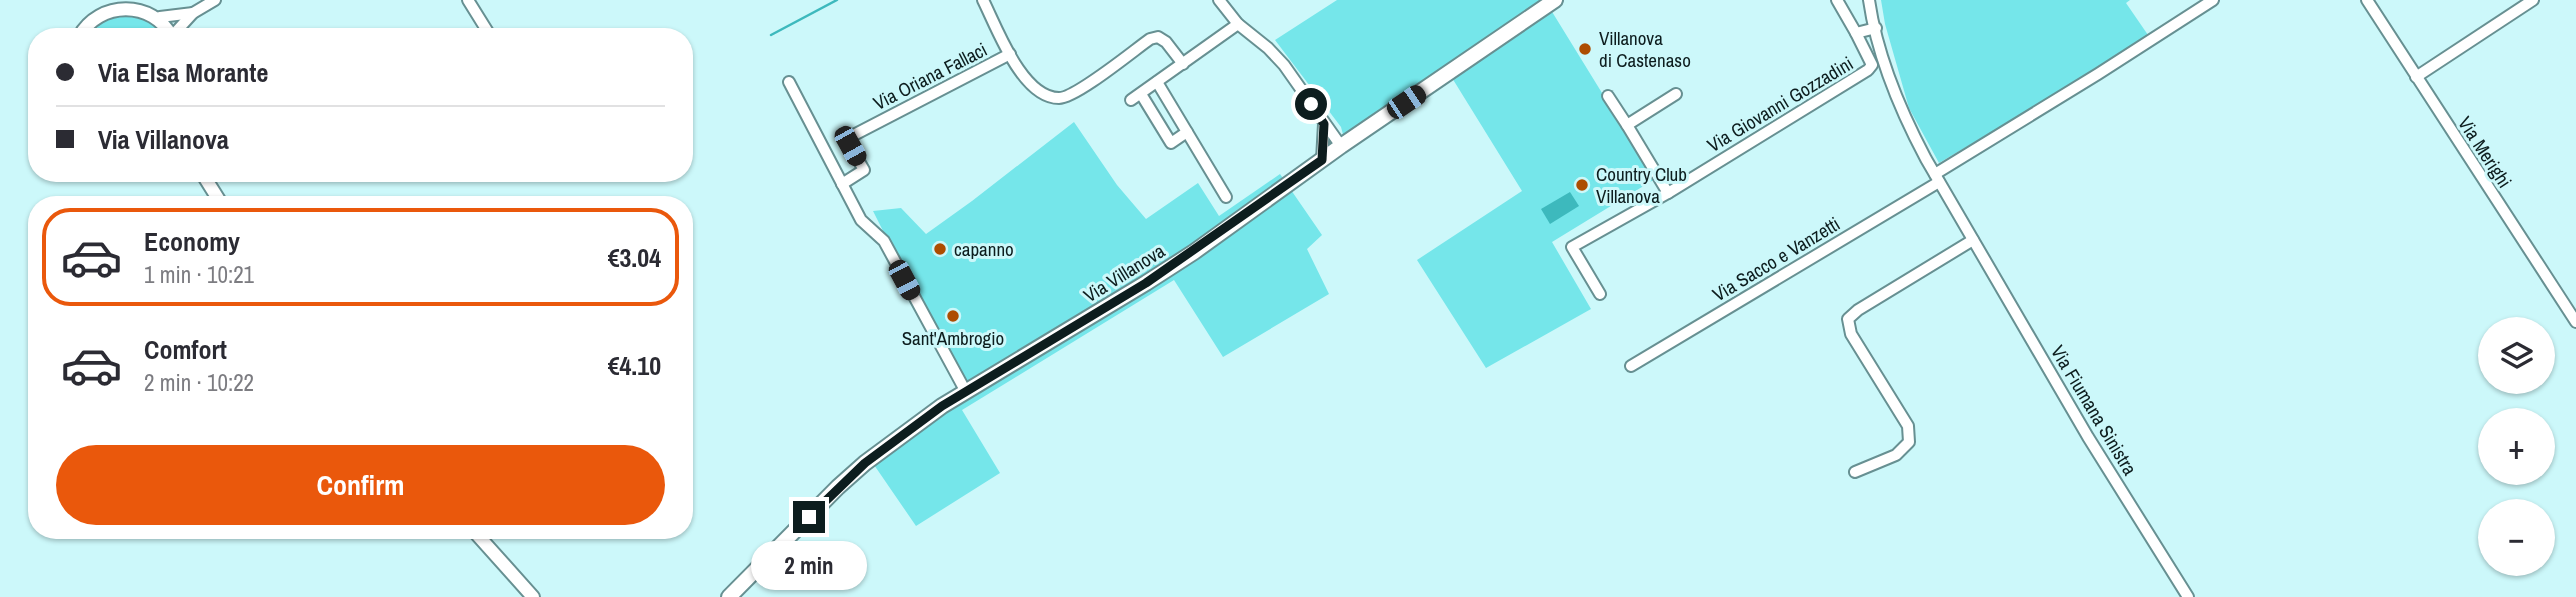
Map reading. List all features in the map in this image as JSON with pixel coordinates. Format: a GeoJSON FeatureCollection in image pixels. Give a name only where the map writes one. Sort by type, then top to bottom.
{"type":"FeatureCollection","features":[{"type":"Feature","properties":{"kind":"main road","name":"Via Villanova"},"geometry":{"type":"LineString","coordinates":[[729,597],[838,487],[865,463],[942,406],[1146,283],[1555,0]]}},
{"type":"Feature","properties":{"kind":"street"},"geometry":{"type":"LineString","coordinates":[[179,28],[193,13],[215,0]]}},
{"type":"Feature","properties":{"kind":"street"},"geometry":{"type":"LineString","coordinates":[[468,0],[485,28]]}},
{"type":"Feature","properties":{"kind":"street"},"geometry":{"type":"LineString","coordinates":[[983,0],[1025,80],[1038,91],[1059,98],[1074,93],[1150,39],[1158,37],[1166,42],[1183,64]]}},
{"type":"Feature","properties":{"kind":"street"},"geometry":{"type":"LineString","coordinates":[[1219,0],[1238,24],[1284,65],[1341,146]]}},
{"type":"Feature","properties":{"kind":"street"},"geometry":{"type":"LineString","coordinates":[[1837,0],[1856,33],[1876,29]]}},
{"type":"Feature","properties":{"kind":"street","name":"Via Fiumana Sinistra"},"geometry":{"type":"LineString","coordinates":[[1869,0],[1902,113],[2088,437],[2189,597]]}},
{"type":"Feature","properties":{"kind":"street","name":"Via Sacco e Vanzetti"},"geometry":{"type":"LineString","coordinates":[[1631,366],[1937,178],[2213,0]]}},
{"type":"Feature","properties":{"kind":"street","name":"Via Merighi"},"geometry":{"type":"LineString","coordinates":[[2367,0],[2576,322]]}},
{"type":"Feature","properties":{"kind":"street"},"geometry":{"type":"LineString","coordinates":[[2416,77],[2533,0]]}},
{"type":"Feature","properties":{"kind":"street"},"geometry":{"type":"LineString","coordinates":[[84,28],[100,4],[131,4],[146,8],[160,17],[167,28]]}},
{"type":"Feature","properties":{"kind":"street"},"geometry":{"type":"LineString","coordinates":[[160,17],[193,13]]}},
{"type":"Feature","properties":{"kind":"street"},"geometry":{"type":"LineString","coordinates":[[1186,132],[1171,143],[1136,97],[1238,24]]}},
{"type":"Feature","properties":{"kind":"street","name":"Via Giovanni Gozzadini"},"geometry":{"type":"LineString","coordinates":[[1600,294],[1572,247],[1668,193],[1868,71],[1872,65],[1856,33]]}},
{"type":"Feature","properties":{"kind":"street","name":"Via Oriana Fallaci"},"geometry":{"type":"LineString","coordinates":[[842,184],[864,170],[846,139],[1010,54]]}},
{"type":"Feature","properties":{"kind":"street"},"geometry":{"type":"LineString","coordinates":[[789,82],[861,220],[884,241],[966,392]]}},
{"type":"Feature","properties":{"kind":"street"},"geometry":{"type":"LineString","coordinates":[[1157,82],[1226,197]]}},
{"type":"Feature","properties":{"kind":"street"},"geometry":{"type":"LineString","coordinates":[[1626,125],[1675,94]]}},
{"type":"Feature","properties":{"kind":"street"},"geometry":{"type":"LineString","coordinates":[[1608,96],[1668,193]]}},
{"type":"Feature","properties":{"kind":"street"},"geometry":{"type":"LineString","coordinates":[[1322,160],[1324,124]]}},
{"type":"Feature","properties":{"kind":"street"},"geometry":{"type":"LineString","coordinates":[[1855,472],[1896,455],[1909,442],[1908,426],[1851,334],[1848,319],[1858,310],[1973,240]]}},
{"type":"Feature","properties":{"kind":"street"},"geometry":{"type":"LineString","coordinates":[[481,539],[533,597]]}},
{"type":"Feature","properties":{"kind":"shaded area","name":"Country Club Villanova"},"geometry":{"type":"Polygon","coordinates":[[[1337,0],[1547,0],[1655,179],[1552,242],[1591,309],[1486,368],[1417,260],[1522,191],[1449,73],[1345,142],[1341,127],[1275,40],[1337,0]]]}},
{"type":"Feature","properties":{"kind":"shaded area"},"geometry":{"type":"Polygon","coordinates":[[[1881,0],[2130,0],[2126,3],[2148,35],[2051,97],[1939,163],[1909,108],[1885,24],[1881,0]]]}},
{"type":"Feature","properties":{"kind":"shaded area"},"geometry":{"type":"Polygon","coordinates":[[[117,10],[153,18],[159,28],[94,28],[117,10]]]}},
{"type":"Feature","properties":{"kind":"shaded area"},"geometry":{"type":"Polygon","coordinates":[[[1074,122],[1117,185],[1146,219],[1198,183],[1219,216],[1280,174],[1322,235],[1307,249],[1329,294],[1223,357],[1174,280],[962,410],[1000,473],[916,526],[870,459],[963,390],[873,211],[901,208],[926,234],[1074,122]]]}},
{"type":"Feature","properties":{"kind":"shaded area"},"geometry":{"type":"Polygon","coordinates":[[[1570,192],[1579,206],[1550,224],[1541,209],[1570,192]]]}},
{"type":"Feature","properties":{"kind":"waterway"},"geometry":{"type":"LineString","coordinates":[[771,35],[837,0]]}},
{"type":"Feature","properties":{"kind":"place","name":"Villanova di Castenaso"},"geometry":{"type":"Point","coordinates":[1585,49]}},
{"type":"Feature","properties":{"kind":"place","name":"Country Club Villanova"},"geometry":{"type":"Point","coordinates":[1582,185]}},
{"type":"Feature","properties":{"kind":"place","name":"capanno"},"geometry":{"type":"Point","coordinates":[940,249]}},
{"type":"Feature","properties":{"kind":"place","name":"Sant'Ambrogio"},"geometry":{"type":"Point","coordinates":[953,316]}},
{"type":"Feature","properties":{"kind":"route"},"geometry":{"type":"LineString","coordinates":[[809,517],[865,463],[942,406],[1146,283],[1322,160],[1324,124],[1311,104]]}}]}
